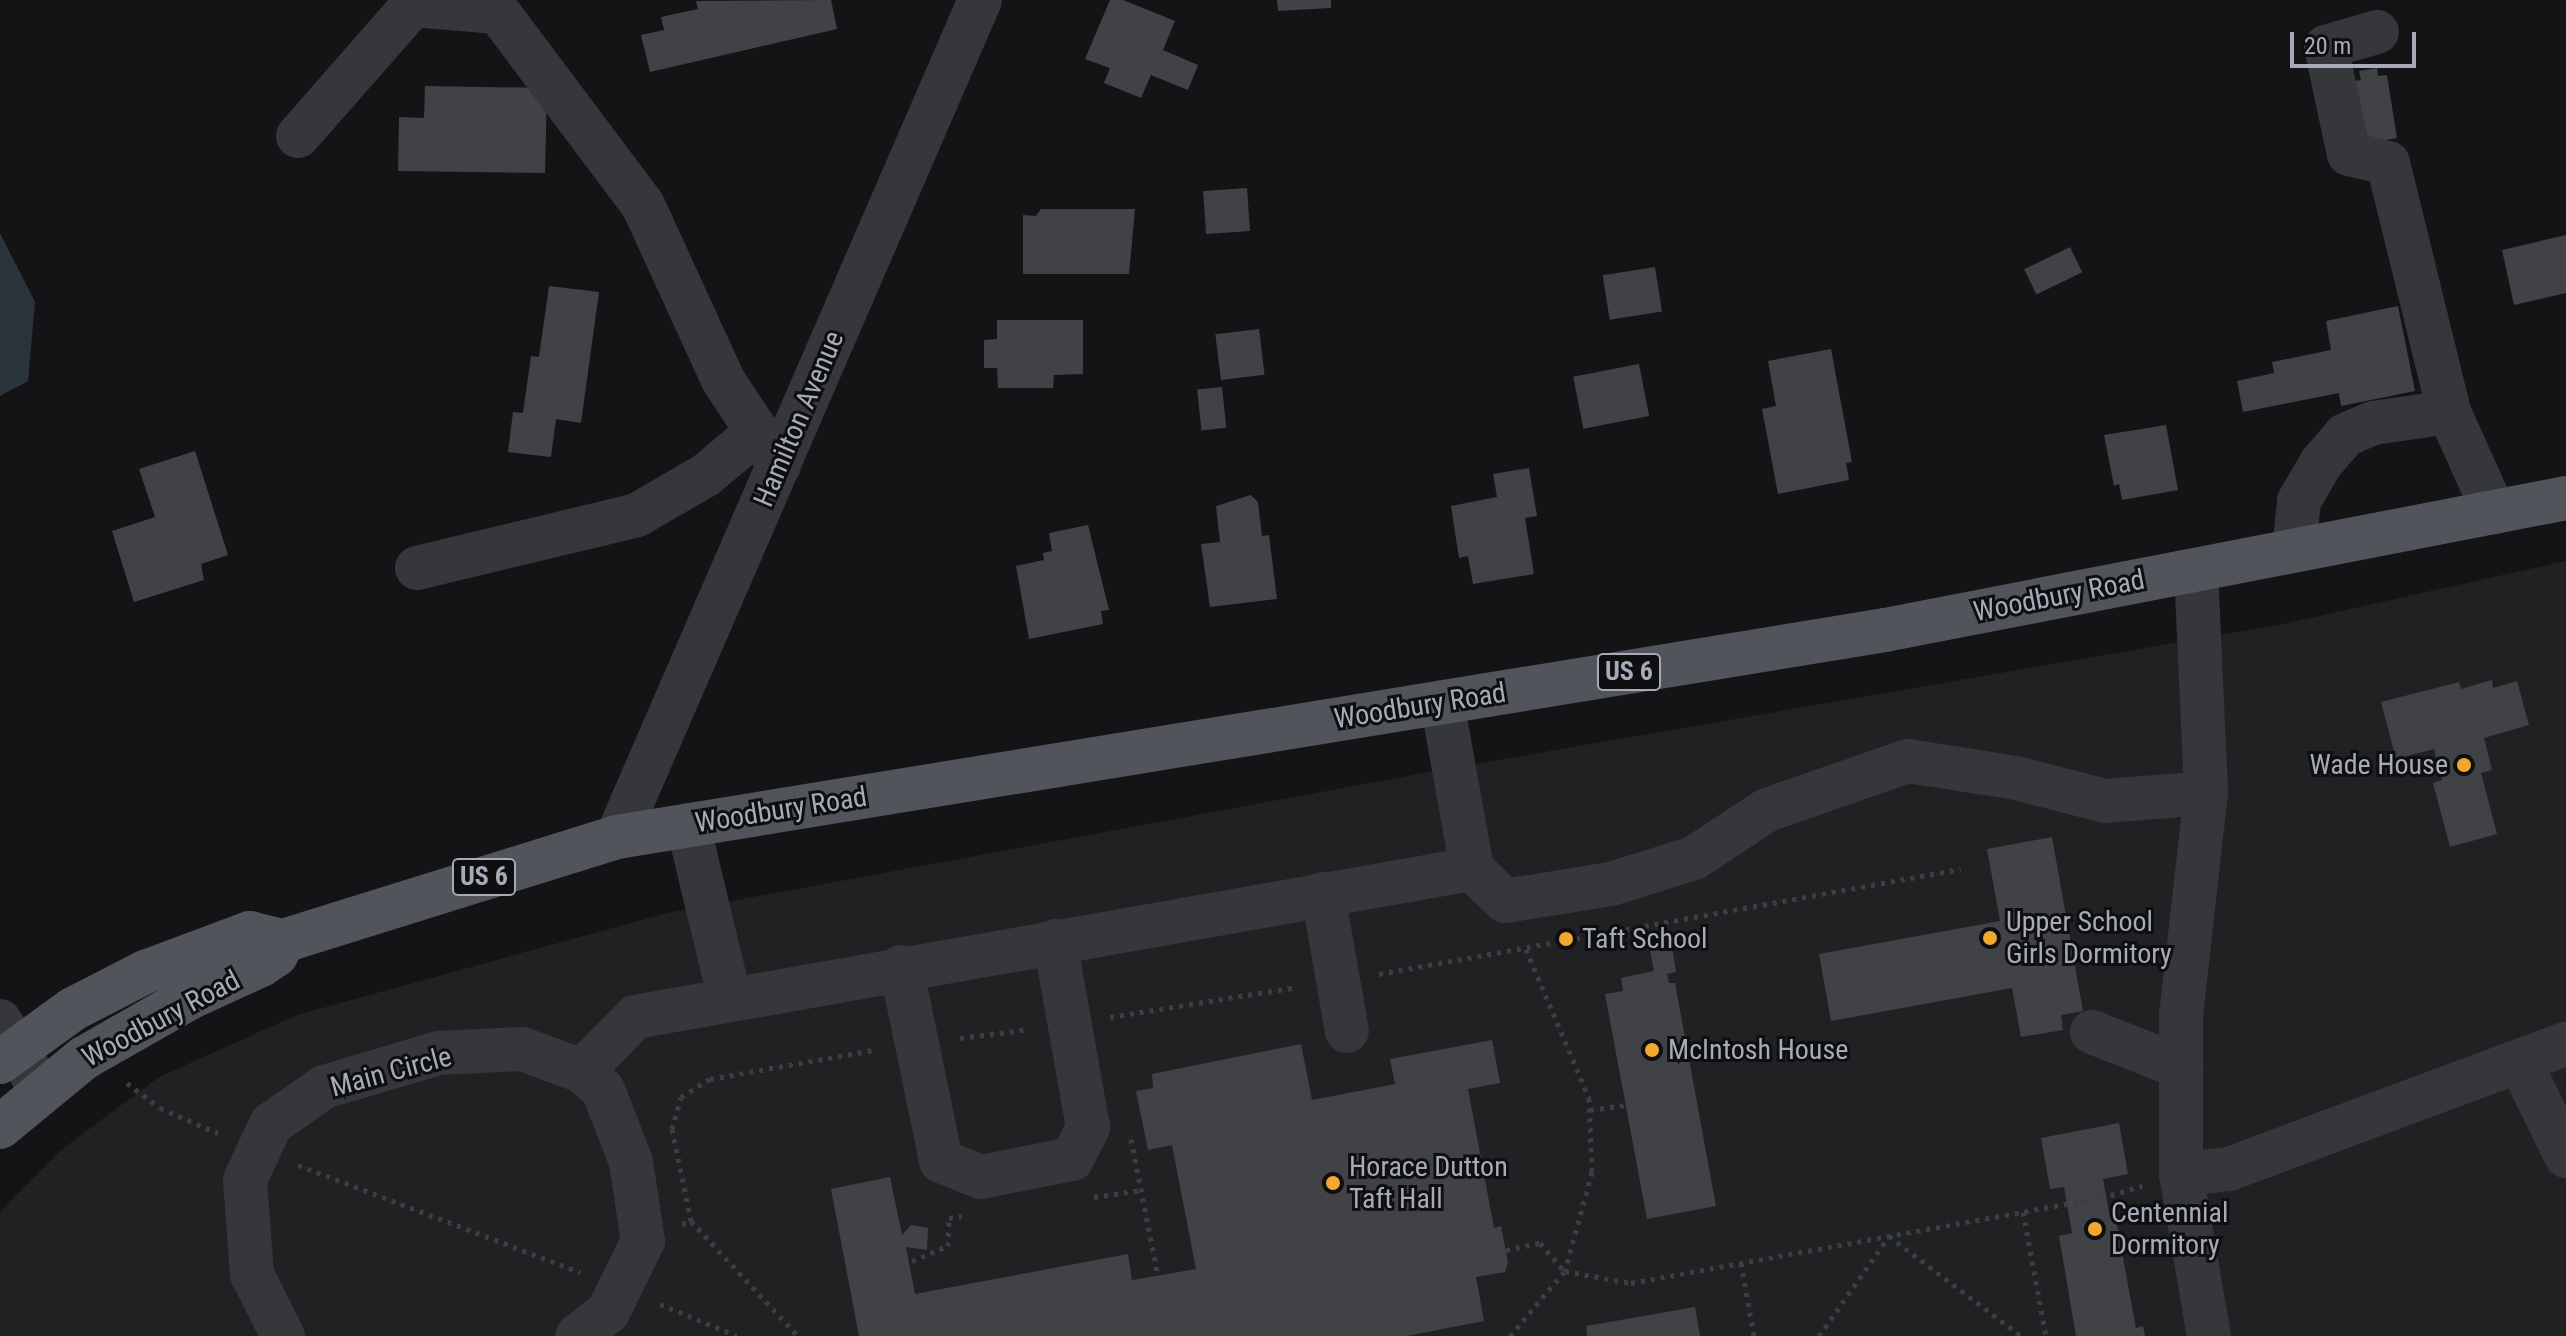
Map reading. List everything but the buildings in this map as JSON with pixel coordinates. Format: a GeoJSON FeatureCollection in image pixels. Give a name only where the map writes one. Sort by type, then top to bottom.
{"type":"FeatureCollection","features":[{"type":"Feature","properties":{"kind":"main road","name":"Woodbury Road"},"geometry":{"type":"LineString","coordinates":[[5,1044],[199,949],[250,933],[283,941],[617,837],[1885,630],[2566,498]]}},
{"type":"Feature","properties":{"kind":"main road","name":"Woodbury Road"},"geometry":{"type":"LineString","coordinates":[[0,1127],[41,1090],[130,1029],[261,965],[276,955],[283,941]]}},
{"type":"Feature","properties":{"kind":"street","name":"Hamilton Avenue"},"geometry":{"type":"LineString","coordinates":[[617,837],[768,449],[980,0]]}},
{"type":"Feature","properties":{"kind":"street"},"geometry":{"type":"LineString","coordinates":[[298,136],[413,5],[498,12],[643,205],[723,380],[768,449],[706,475],[637,515],[417,568]]}},
{"type":"Feature","properties":{"kind":"street"},"geometry":{"type":"LineString","coordinates":[[2377,32],[2326,47],[2349,154],[2388,163],[2449,412],[2494,512]]}},
{"type":"Feature","properties":{"kind":"street"},"geometry":{"type":"LineString","coordinates":[[2294,551],[2299,501],[2321,463],[2345,435],[2373,423],[2449,412]]}},
{"type":"Feature","properties":{"kind":"street"},"geometry":{"type":"LineString","coordinates":[[2196,570],[2206,793],[2181,1015],[2181,1174],[2209,1336]]}},
{"type":"Feature","properties":{"kind":"street"},"geometry":{"type":"LineString","coordinates":[[1442,702],[1472,869],[1505,901],[1611,884],[1694,858],[1767,810],[1908,761],[2016,778],[2105,801],[2206,793]]}},
{"type":"Feature","properties":{"kind":"street"},"geometry":{"type":"LineString","coordinates":[[688,825],[729,996]]}},
{"type":"Feature","properties":{"kind":"street"},"geometry":{"type":"LineString","coordinates":[[582,1071],[635,1017],[729,996],[1472,869]]}},
{"type":"Feature","properties":{"kind":"street"},"geometry":{"type":"LineString","coordinates":[[1323,894],[1347,1031]]}},
{"type":"Feature","properties":{"kind":"street"},"geometry":{"type":"LineString","coordinates":[[901,967],[941,1161],[981,1177],[1072,1159],[1088,1127],[1096,1025],[1055,941]]}},
{"type":"Feature","properties":{"kind":"street"},"geometry":{"type":"LineString","coordinates":[[2092,1032],[2181,1067]]}},
{"type":"Feature","properties":{"kind":"street"},"geometry":{"type":"LineString","coordinates":[[5,1044],[41,1090]]}},
{"type":"Feature","properties":{"kind":"street"},"geometry":{"type":"LineString","coordinates":[[2181,1174],[2229,1169],[2566,1044]]}},
{"type":"Feature","properties":{"kind":"street","name":"Main Circle"},"geometry":{"type":"LineString","coordinates":[[278,1333],[252,1274],[245,1180],[271,1124],[324,1087],[439,1053],[522,1049],[582,1071],[603,1090],[631,1162],[643,1241],[608,1312],[577,1336]]}},
{"type":"Feature","properties":{"kind":"street"},"geometry":{"type":"LineString","coordinates":[[2520,1062],[2566,1156]]}},
{"type":"Feature","properties":{"kind":"path"},"geometry":{"type":"LineString","coordinates":[[798,1336],[691,1221],[672,1129],[681,1097],[710,1079],[917,1043],[1096,1025],[1526,950],[1961,869]]}},
{"type":"Feature","properties":{"kind":"path"},"geometry":{"type":"LineString","coordinates":[[1510,1336],[1565,1271],[1592,1172],[1590,1110],[1565,1034],[1526,950],[1520,898]]}},
{"type":"Feature","properties":{"kind":"path"},"geometry":{"type":"LineString","coordinates":[[122,1076],[134,1093],[160,1108],[258,1150],[620,1287],[737,1336]]}},
{"type":"Feature","properties":{"kind":"path"},"geometry":{"type":"LineString","coordinates":[[1590,1110],[1626,1105]]}},
{"type":"Feature","properties":{"kind":"path"},"geometry":{"type":"LineString","coordinates":[[1129,1127],[1158,1276]]}},
{"type":"Feature","properties":{"kind":"path"},"geometry":{"type":"LineString","coordinates":[[1506,1250],[1540,1243],[1565,1271],[1631,1283],[2101,1198],[2181,1174]]}},
{"type":"Feature","properties":{"kind":"path"},"geometry":{"type":"LineString","coordinates":[[2023,1212],[2046,1336]]}},
{"type":"Feature","properties":{"kind":"path"},"geometry":{"type":"LineString","coordinates":[[677,1225],[691,1221]]}},
{"type":"Feature","properties":{"kind":"path"},"geometry":{"type":"LineString","coordinates":[[1819,1336],[1889,1236]]}},
{"type":"Feature","properties":{"kind":"path"},"geometry":{"type":"LineString","coordinates":[[1889,1236],[2021,1336]]}},
{"type":"Feature","properties":{"kind":"path"},"geometry":{"type":"LineString","coordinates":[[1741,1263],[1754,1336]]}},
{"type":"Feature","properties":{"kind":"shaded area"},"geometry":{"type":"Polygon","coordinates":[[[0,233],[35,302],[28,381],[0,396],[0,233]]]}},
{"type":"Feature","properties":{"kind":"shaded area","name":"Taft School"},"geometry":{"type":"Polygon","coordinates":[[[2566,561],[2566,1336],[0,1336],[0,1213],[9,1202],[61,1150],[159,1077],[297,1015],[667,913],[1429,772],[2283,624],[2566,561]]]}},
{"type":"Feature","properties":{"kind":"place","name":"Wade House"},"geometry":{"type":"Point","coordinates":[2464,765]}},
{"type":"Feature","properties":{"kind":"place","name":"Upper School Girls Dormitory"},"geometry":{"type":"Point","coordinates":[1990,938]}},
{"type":"Feature","properties":{"kind":"place","name":"Taft School"},"geometry":{"type":"Point","coordinates":[1566,939]}},
{"type":"Feature","properties":{"kind":"place","name":"McIntosh House"},"geometry":{"type":"Point","coordinates":[1652,1050]}},
{"type":"Feature","properties":{"kind":"place","name":"Horace Dutton Taft Hall"},"geometry":{"type":"Point","coordinates":[1333,1183]}},
{"type":"Feature","properties":{"kind":"place","name":"Centennial Dormitory"},"geometry":{"type":"Point","coordinates":[2095,1229]}}]}
